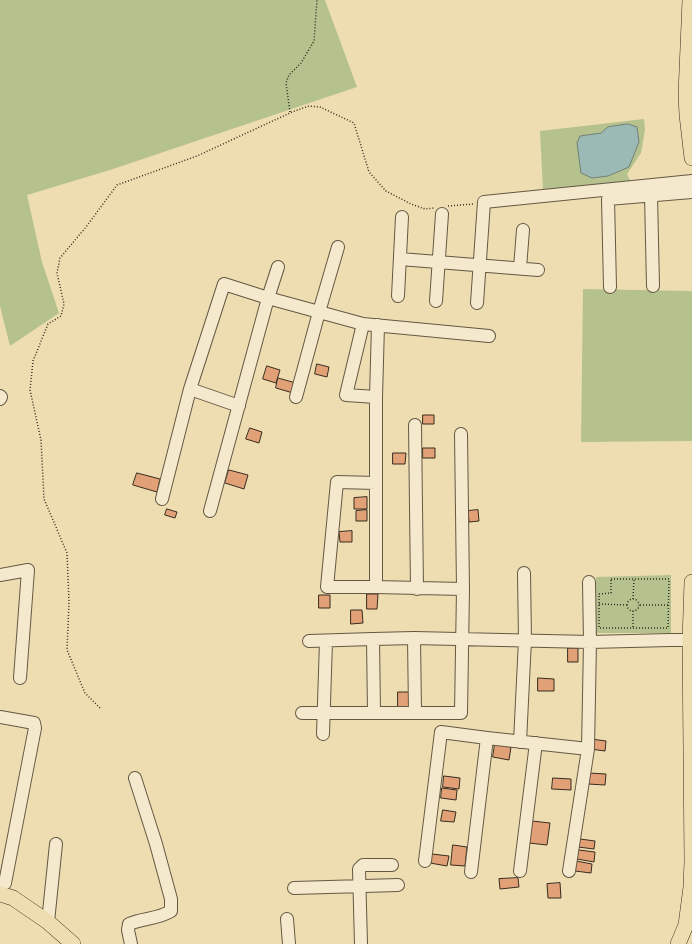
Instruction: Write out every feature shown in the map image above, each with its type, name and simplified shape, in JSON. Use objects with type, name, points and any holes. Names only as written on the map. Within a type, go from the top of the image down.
[{"type":"main road","points":[[690,0],[686,94],[692,158]]},
{"type":"main road","points":[[678,944],[686,925],[691,887],[690,640],[692,582]]},
{"type":"main road","points":[[0,894],[13,898],[48,922],[73,944]]},
{"type":"street","points":[[477,303],[484,202],[692,181]]},
{"type":"street","points":[[610,287],[608,199],[692,192]]},
{"type":"street","points":[[651,195],[652,286]]},
{"type":"street","points":[[436,301],[443,209]]},
{"type":"street","points":[[398,296],[402,217]]},
{"type":"street","points":[[520,268],[523,230]]},
{"type":"street","points":[[296,397],[338,247]]},
{"type":"street","points":[[400,259],[538,270]]},
{"type":"street","points":[[210,511],[240,406],[268,298],[278,267]]},
{"type":"street","points":[[162,499],[190,389],[224,284],[268,298],[363,324],[489,336]]},
{"type":"street","points":[[363,324],[346,395],[376,397]]},
{"type":"street","points":[[376,587],[376,397],[378,325]]},
{"type":"street","points":[[190,389],[240,406]]},
{"type":"street","points":[[415,425],[417,589]]},
{"type":"street","points":[[302,713],[461,713],[463,589],[461,434]]},
{"type":"street","points":[[376,482],[337,482],[327,587],[463,589]]},
{"type":"street","points":[[0,575],[28,570],[20,678]]},
{"type":"street","points":[[520,742],[526,640],[524,573]]},
{"type":"street","points":[[569,871],[588,749],[590,642],[589,582]]},
{"type":"street","points":[[309,641],[414,638],[590,642],[690,640]]},
{"type":"street","points":[[414,638],[415,712]]},
{"type":"street","points":[[373,639],[374,714]]},
{"type":"street","points":[[323,734],[326,641]]},
{"type":"street","points":[[0,717],[28,721],[34,723],[35,728],[5,883],[0,884]]},
{"type":"street","points":[[425,861],[441,732],[588,749]]},
{"type":"street","points":[[471,872],[487,738]]},
{"type":"street","points":[[520,871],[536,744]]},
{"type":"street","points":[[131,944],[128,930],[129,924],[136,921],[165,915],[171,911],[172,905],[156,844],[135,778]]},
{"type":"street","points":[[48,922],[56,844]]},
{"type":"street","points":[[361,944],[359,869],[363,865],[392,865]]},
{"type":"street","points":[[294,888],[398,885]]},
{"type":"street","points":[[287,919],[289,944]]},
{"type":"path","points":[[290,112],[286,83],[289,75],[301,63],[314,42],[317,0]]},
{"type":"path","points":[[100,708],[85,693],[67,650],[69,602],[67,553],[44,499],[41,440],[30,390],[33,361],[48,324],[61,316],[64,304],[57,274],[60,258],[117,186],[197,156],[290,112],[309,106],[320,107],[354,123],[369,172],[386,191],[411,204],[425,209],[443,209],[484,202]]},
{"type":"path","points":[[599,594],[610,593],[611,579],[669,579],[668,628],[599,628]]},
{"type":"path","points":[[633,599],[634,579]]},
{"type":"path","points":[[627,605],[629,600],[633,599]]},
{"type":"path","points":[[633,599],[637,600],[639,605]]},
{"type":"path","points":[[599,604],[627,605]]},
{"type":"path","points":[[627,605],[629,609],[633,611]]},
{"type":"path","points":[[639,605],[668,605]]},
{"type":"path","points":[[633,611],[637,610],[639,605]]},
{"type":"path","points":[[633,611],[633,628]]},
{"type":"green space","points":[[0,0],[325,0],[357,87],[110,170],[27,195],[42,262],[59,313],[10,346],[0,306]]},
{"type":"green space","points":[[644,119],[645,130],[641,153],[627,174],[632,184],[543,190],[540,131]]},
{"type":"green space","points":[[583,289],[692,291],[692,441],[581,442]]},
{"type":"green space","points":[[671,575],[671,633],[596,633],[596,577]]},
{"type":"water","points":[[628,124],[637,127],[639,142],[629,167],[608,176],[592,178],[581,173],[577,143],[580,136],[601,133],[608,127]]},
{"type":"building","points":[[317,364],[329,367],[327,377],[315,374]]},
{"type":"building","points":[[267,366],[280,370],[276,383],[263,379]]},
{"type":"building","points":[[278,378],[296,383],[293,393],[276,388]]},
{"type":"building","points":[[423,415],[434,415],[434,424],[423,424]]},
{"type":"building","points":[[250,428],[262,432],[259,443],[246,439]]},
{"type":"building","points":[[423,448],[435,448],[435,458],[423,458]]},
{"type":"building","points":[[393,453],[406,453],[405,464],[393,464]]},
{"type":"building","points":[[229,470],[248,475],[244,489],[225,483]]},
{"type":"building","points":[[137,473],[160,479],[157,492],[133,485]]},
{"type":"building","points":[[367,497],[367,509],[354,509],[354,498]]},
{"type":"building","points":[[167,509],[177,512],[175,518],[165,515]]},
{"type":"building","points":[[367,510],[367,521],[356,521],[356,511]]},
{"type":"building","points":[[478,510],[479,521],[469,522],[468,511]]},
{"type":"building","points":[[352,531],[352,542],[340,542],[339,532]]},
{"type":"building","points":[[367,594],[378,594],[377,609],[367,609]]},
{"type":"building","points":[[319,595],[330,595],[330,608],[319,608]]},
{"type":"building","points":[[351,610],[362,610],[363,623],[351,624]]},
{"type":"building","points":[[568,648],[578,648],[578,662],[568,662]]},
{"type":"building","points":[[538,678],[554,679],[554,691],[538,691]]},
{"type":"building","points":[[398,692],[409,692],[409,708],[398,708]]},
{"type":"building","points":[[591,739],[606,741],[605,751],[590,749]]},
{"type":"building","points":[[495,744],[511,747],[509,760],[493,757]]},
{"type":"building","points":[[589,773],[606,774],[605,785],[588,784]]},
{"type":"building","points":[[444,776],[460,778],[459,789],[443,787]]},
{"type":"building","points":[[553,778],[571,779],[571,790],[552,789]]},
{"type":"building","points":[[442,788],[457,790],[456,800],[441,798]]},
{"type":"building","points":[[443,810],[456,812],[454,822],[441,821]]},
{"type":"building","points":[[532,821],[550,823],[547,845],[529,843]]},
{"type":"building","points":[[580,839],[595,841],[594,849],[578,847]]},
{"type":"building","points":[[453,845],[467,847],[465,866],[451,865]]},
{"type":"building","points":[[579,850],[595,852],[594,862],[577,859]]},
{"type":"building","points":[[432,854],[449,856],[447,866],[430,863]]},
{"type":"building","points":[[576,861],[592,864],[591,873],[575,871]]},
{"type":"building","points":[[518,878],[519,887],[500,889],[499,879]]},
{"type":"building","points":[[560,883],[561,898],[548,898],[547,884]]}]
